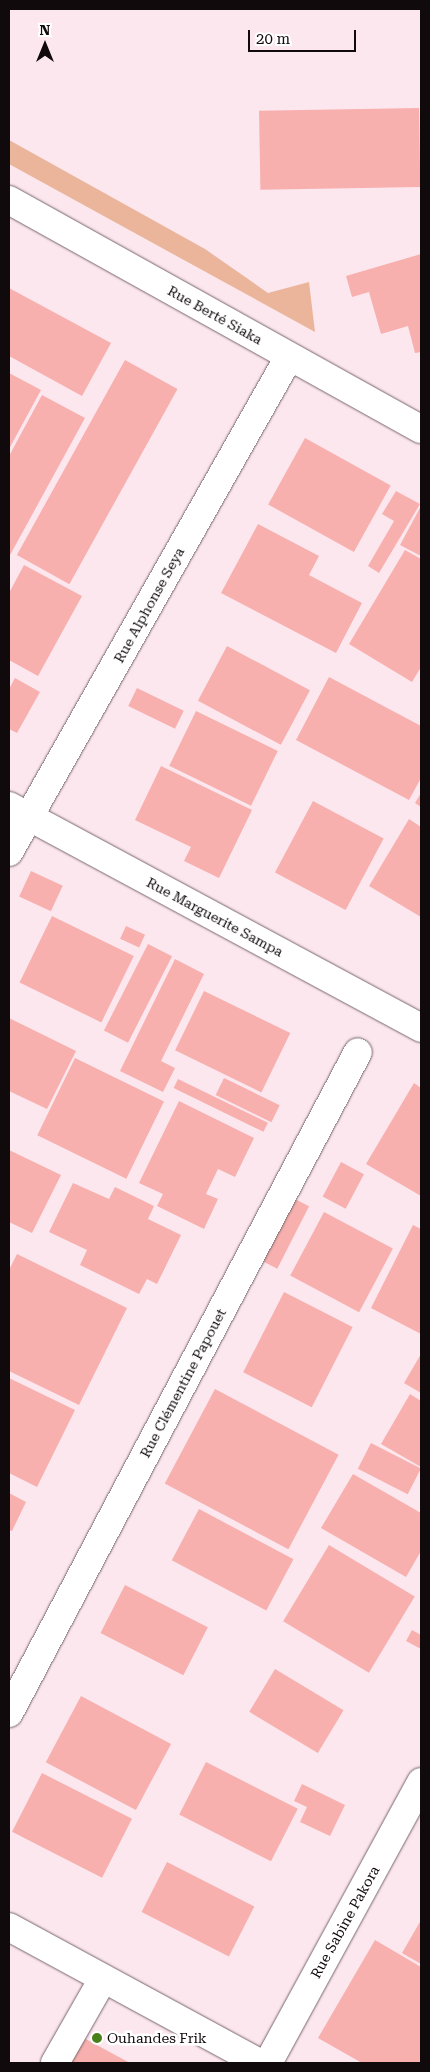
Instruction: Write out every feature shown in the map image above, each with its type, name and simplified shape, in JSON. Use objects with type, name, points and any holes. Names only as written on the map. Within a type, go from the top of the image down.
[{"type":"street","name":"Rue Berté Siaka","points":[[9,200],[421,429]]},
{"type":"street","name":"Rue Alphonse Seya","points":[[9,852],[19,812],[289,357]]},
{"type":"street","name":"Rue Marguerite Sampa","points":[[19,812],[421,1028]]},
{"type":"street","name":"Rue Clémentine Papouet","points":[[9,1713],[358,1052]]},
{"type":"street","name":"Rue Sabine Pakora","points":[[268,2063],[421,1782]]},
{"type":"street","points":[[9,1927],[260,2063]]},
{"type":"street","points":[[55,2063],[103,1979]]},
{"type":"shaded area","points":[[9,140],[205,249],[268,293],[309,282],[315,332],[9,164]]},
{"type":"building","points":[[419,108],[420,187],[260,190],[259,111]]},
{"type":"building","points":[[421,254],[421,352],[415,353],[408,326],[381,334],[369,292],[352,297],[346,276]]},
{"type":"building","points":[[9,288],[111,343],[82,396],[9,356]]},
{"type":"building","points":[[125,360],[177,389],[69,584],[17,555]]},
{"type":"building","points":[[9,373],[41,390],[9,449]]},
{"type":"building","points":[[42,395],[85,418],[9,557],[9,456]]},
{"type":"building","points":[[305,438],[391,486],[354,552],[268,504]]},
{"type":"building","points":[[396,491],[420,504],[379,573],[368,566],[394,521],[382,514]]},
{"type":"building","points":[[421,506],[421,556],[400,545]]},
{"type":"building","points":[[258,524],[319,556],[309,575],[362,603],[336,653],[221,593]]},
{"type":"building","points":[[405,550],[421,559],[421,667],[412,682],[349,644]]},
{"type":"building","points":[[24,565],[82,596],[38,676],[9,660],[9,593]]},
{"type":"building","points":[[227,646],[310,690],[281,745],[198,701]]},
{"type":"building","points":[[329,677],[421,726],[421,778],[409,800],[296,740]]},
{"type":"building","points":[[15,678],[40,692],[17,733],[9,729],[9,689]]},
{"type":"building","points":[[137,688],[184,711],[175,729],[128,706]]},
{"type":"building","points":[[196,711],[278,751],[251,806],[169,766]]},
{"type":"building","points":[[161,766],[252,810],[219,878],[184,861],[191,847],[135,820]]},
{"type":"building","points":[[421,793],[421,807],[415,803]]},
{"type":"building","points":[[313,801],[384,839],[346,910],[275,873]]},
{"type":"building","points":[[409,819],[421,827],[421,917],[369,886]]},
{"type":"building","points":[[31,871],[63,886],[51,911],[19,896]]},
{"type":"building","points":[[52,916],[134,956],[101,1022],[20,983]]},
{"type":"building","points":[[126,926],[145,935],[139,948],[120,939]]},
{"type":"building","points":[[148,944],[172,956],[128,1043],[104,1030]]},
{"type":"building","points":[[175,959],[204,974],[161,1061],[175,1068],[163,1092],[120,1071]]},
{"type":"building","points":[[204,991],[290,1033],[261,1092],[175,1050]]},
{"type":"building","points":[[9,1018],[76,1051],[47,1109],[9,1091]]},
{"type":"building","points":[[75,1058],[164,1101],[126,1179],[37,1135]]},
{"type":"building","points":[[224,1078],[280,1105],[271,1122],[216,1095]]},
{"type":"building","points":[[178,1079],[268,1123],[263,1132],[174,1088]]},
{"type":"building","points":[[414,1083],[421,1088],[421,1196],[366,1164]]},
{"type":"building","points":[[179,1101],[254,1138],[235,1177],[218,1169],[206,1194],[218,1199],[204,1229],[157,1206],[163,1194],[139,1183]]},
{"type":"building","points":[[9,1150],[61,1175],[32,1233],[9,1222]]},
{"type":"building","points":[[341,1162],[364,1174],[346,1209],[323,1196]]},
{"type":"building","points":[[73,1183],[109,1199],[115,1187],[154,1206],[148,1219],[181,1235],[157,1284],[147,1279],[139,1294],[80,1265],[87,1250],[49,1232]]},
{"type":"building","points":[[285,1194],[309,1206],[277,1269],[253,1256]]},
{"type":"building","points":[[324,1212],[393,1249],[359,1312],[290,1276]]},
{"type":"building","points":[[413,1225],[421,1229],[421,1334],[371,1308]]},
{"type":"building","points":[[17,1254],[127,1308],[79,1405],[9,1371],[9,1270]]},
{"type":"building","points":[[284,1292],[353,1327],[312,1407],[243,1372]]},
{"type":"building","points":[[421,1354],[421,1393],[404,1383]]},
{"type":"building","points":[[9,1378],[75,1410],[37,1487],[9,1473]]},
{"type":"building","points":[[215,1389],[339,1455],[288,1549],[165,1483]]},
{"type":"building","points":[[410,1394],[421,1401],[421,1467],[381,1444]]},
{"type":"building","points":[[371,1443],[421,1468],[408,1494],[358,1469]]},
{"type":"building","points":[[353,1474],[421,1513],[421,1551],[406,1577],[321,1528]]},
{"type":"building","points":[[9,1493],[26,1502],[12,1531],[9,1530]]},
{"type":"building","points":[[199,1509],[293,1559],[266,1610],[172,1560]]},
{"type":"building","points":[[329,1545],[415,1597],[369,1673],[283,1621]]},
{"type":"building","points":[[125,1585],[208,1627],[183,1675],[100,1633]]},
{"type":"building","points":[[412,1630],[421,1635],[421,1649],[406,1641]]},
{"type":"building","points":[[275,1669],[344,1710],[318,1753],[249,1712]]},
{"type":"building","points":[[81,1696],[171,1744],[136,1810],[46,1762]]},
{"type":"building","points":[[206,1762],[298,1809],[271,1861],[179,1815]]},
{"type":"building","points":[[42,1773],[132,1819],[102,1878],[12,1832]]},
{"type":"building","points":[[302,1784],[345,1805],[330,1836],[300,1822],[307,1807],[294,1801]]},
{"type":"building","points":[[167,1862],[254,1906],[229,1956],[142,1912]]},
{"type":"building","points":[[421,1920],[421,1964],[402,1953]]},
{"type":"building","points":[[375,1940],[421,1967],[421,2063],[362,2063],[318,2038]]},
{"type":"building","points":[[82,2037],[130,2063],[67,2063]]},
{"type":"place","name":"Ouhandes Frik","points":[[97,2038]]}]
